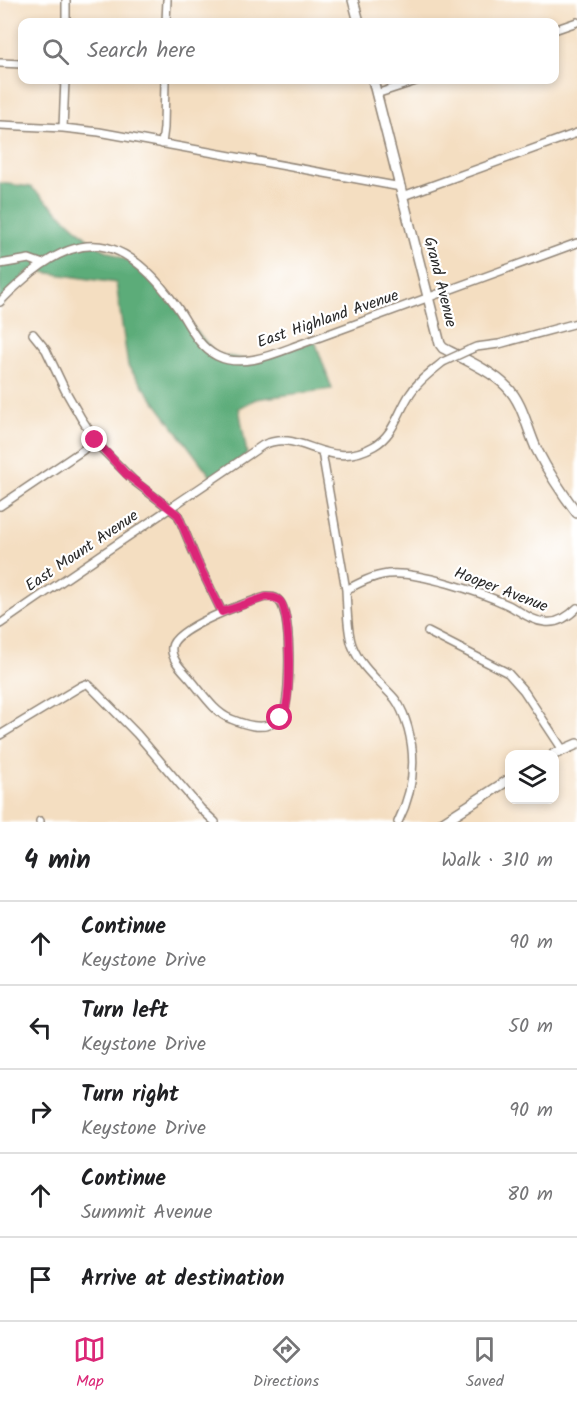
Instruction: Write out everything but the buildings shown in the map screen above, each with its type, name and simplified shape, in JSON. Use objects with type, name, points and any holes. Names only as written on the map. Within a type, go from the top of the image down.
[{"type":"street","points":[[66,0],[66,18]]},
{"type":"street","points":[[166,18],[167,0]]},
{"type":"street","points":[[353,0],[358,18]]},
{"type":"street","points":[[559,29],[577,22]]},
{"type":"street","points":[[0,63],[18,64]]},
{"type":"street","points":[[63,128],[65,84]]},
{"type":"street","points":[[162,144],[165,84]]},
{"type":"street","name":"Grand Avenue","points":[[374,84],[440,344],[443,348],[497,378],[512,392],[548,471],[577,513]]},
{"type":"street","points":[[376,94],[407,84]]},
{"type":"street","points":[[0,125],[90,131],[402,192],[577,133]]},
{"type":"street","name":"East Highland Avenue","points":[[0,302],[31,273],[65,251],[85,246],[102,246],[120,252],[144,269],[163,288],[196,337],[208,350],[218,356],[248,360],[301,345],[577,243]]},
{"type":"street","points":[[0,264],[26,260],[43,264]]},
{"type":"street","name":"East Mount Avenue","points":[[0,624],[105,550],[268,442],[284,440],[339,455],[362,452],[380,442],[392,428],[416,386],[443,362],[476,347],[498,344],[577,323]]},
{"type":"street","points":[[33,334],[46,350],[65,390],[95,440],[126,474],[178,515],[222,612]]},
{"type":"street","points":[[0,506],[95,440]]},
{"type":"street","points":[[322,452],[346,591],[353,648],[368,670],[397,702],[405,716],[414,753],[410,788],[398,822]]},
{"type":"street","name":"Hooper Avenue","points":[[346,591],[372,577],[404,574],[438,581],[484,595],[542,622],[556,622],[568,617],[577,608]]},
{"type":"street","points":[[266,597],[280,601],[284,609],[288,628],[286,702],[280,718],[269,725],[249,725],[225,717],[172,654],[172,644],[175,639],[222,612],[266,597]]},
{"type":"street","points":[[428,632],[501,668],[514,678],[563,750]]},
{"type":"street","points":[[0,735],[81,686],[89,685],[215,822]]},
{"type":"street","points":[[559,752],[577,744]]},
{"type":"street","points":[[443,822],[505,782]]},
{"type":"green space","points":[[0,183],[31,187],[95,245],[143,268],[216,354],[254,361],[315,341],[332,389],[256,399],[239,408],[247,454],[212,478],[128,366],[116,283],[29,270],[0,306]]},
{"type":"route","points":[[95,440],[126,474],[178,515],[222,612],[266,597],[280,601],[288,628],[288,668],[287,696],[284,712],[280,718]]}]
